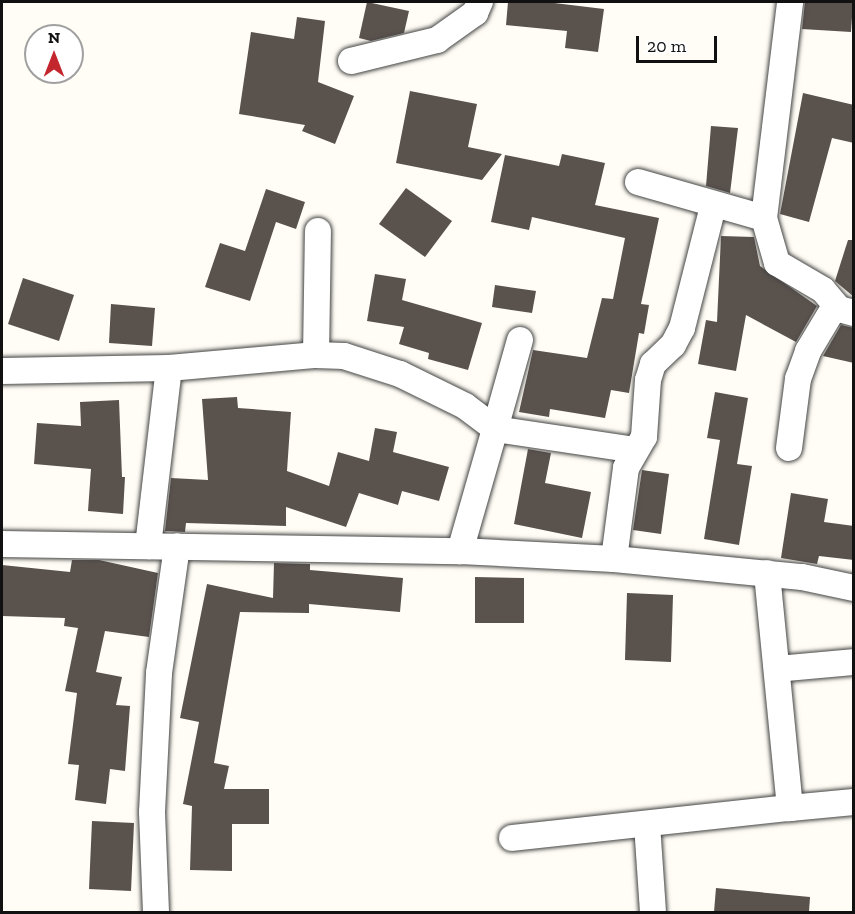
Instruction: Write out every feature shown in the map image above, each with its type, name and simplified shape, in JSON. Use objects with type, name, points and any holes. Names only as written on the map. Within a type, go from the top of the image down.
[{"type":"street","points":[[351,61],[437,40],[475,13],[480,2]]},
{"type":"street","points":[[789,448],[798,379],[808,351],[844,309],[823,290],[777,263],[765,218],[790,2]]},
{"type":"street","points":[[638,182],[713,206],[765,218]]},
{"type":"street","points":[[614,559],[626,468],[644,437],[648,380],[653,364],[673,345],[682,328],[713,206]]},
{"type":"street","points":[[316,355],[318,231]]},
{"type":"street","points":[[460,551],[520,340]]},
{"type":"street","points":[[2,371],[169,368],[316,355],[344,356],[400,374],[465,406],[495,429],[635,450]]},
{"type":"street","points":[[148,546],[169,368]]},
{"type":"street","points":[[2,544],[460,551],[614,559],[767,573],[854,588]]},
{"type":"street","points":[[156,912],[152,812],[159,673],[177,546]]},
{"type":"street","points":[[767,573],[790,807]]},
{"type":"street","points":[[777,669],[854,662]]},
{"type":"street","points":[[512,838],[854,802]]},
{"type":"street","points":[[647,824],[652,912]]},
{"type":"building","points":[[367,2],[409,11],[404,33],[371,41],[359,38]]},
{"type":"building","points":[[508,2],[546,2],[604,9],[598,52],[565,48],[567,31],[506,25]]},
{"type":"building","points":[[805,2],[853,2],[851,32],[802,29]]},
{"type":"building","points":[[297,17],[325,21],[318,82],[354,96],[335,144],[302,131],[305,125],[239,114],[251,32],[294,39]]},
{"type":"building","points":[[410,91],[477,104],[468,147],[502,154],[482,180],[396,163]]},
{"type":"building","points":[[803,93],[854,105],[854,143],[832,138],[809,222],[780,214]]},
{"type":"building","points":[[711,126],[738,128],[730,193],[706,186]]},
{"type":"building","points":[[562,154],[605,163],[595,205],[659,218],[641,304],[649,305],[644,334],[639,333],[629,393],[611,390],[605,418],[550,409],[549,417],[519,412],[533,350],[587,358],[602,298],[613,299],[625,238],[532,217],[529,230],[491,222],[505,155],[559,166]]},
{"type":"building","points":[[406,188],[452,221],[425,257],[379,224]]},
{"type":"building","points":[[266,189],[305,202],[296,229],[276,222],[250,301],[205,287],[220,243],[245,251]]},
{"type":"building","points":[[721,236],[754,237],[760,266],[817,306],[796,342],[746,315],[736,371],[698,364],[706,320],[717,322]]},
{"type":"building","points":[[848,240],[854,240],[854,297],[835,281]]},
{"type":"building","points":[[375,274],[406,279],[402,300],[482,323],[468,370],[428,359],[429,353],[399,344],[404,327],[367,321]]},
{"type":"building","points":[[23,278],[74,295],[59,341],[8,324]]},
{"type":"building","points":[[495,285],[536,291],[532,313],[492,307]]},
{"type":"building","points":[[111,304],[155,308],[152,346],[109,343]]},
{"type":"building","points":[[841,325],[854,328],[854,363],[823,356]]},
{"type":"building","points":[[715,392],[748,398],[737,464],[752,466],[739,545],[704,539],[720,440],[707,438]]},
{"type":"building","points":[[237,397],[238,408],[291,412],[287,471],[329,486],[338,452],[369,461],[375,428],[397,432],[393,452],[449,467],[439,501],[402,491],[398,505],[359,493],[346,527],[286,507],[286,526],[186,523],[185,532],[165,531],[171,478],[208,480],[202,399]]},
{"type":"building","points":[[119,400],[122,477],[125,477],[123,514],[88,511],[91,469],[34,464],[37,423],[81,426],[80,402]]},
{"type":"building","points":[[528,449],[551,453],[545,483],[591,492],[582,538],[514,524]]},
{"type":"building","points":[[642,470],[669,474],[661,534],[633,530]]},
{"type":"building","points":[[791,493],[828,499],[824,522],[854,526],[854,560],[819,556],[817,564],[781,558]]},
{"type":"building","points":[[72,560],[99,560],[158,573],[149,637],[105,631],[96,672],[122,677],[116,705],[130,706],[125,771],[110,769],[106,804],[75,800],[79,765],[68,764],[77,693],[65,691],[78,628],[64,626],[65,618],[2,616],[2,565],[70,572]]},
{"type":"building","points":[[274,563],[310,564],[310,570],[403,578],[400,612],[309,604],[309,613],[240,612],[214,763],[229,766],[224,789],[269,789],[269,824],[232,824],[232,871],[190,870],[192,806],[183,804],[199,722],[180,718],[207,584],[273,598]]},
{"type":"building","points":[[475,577],[524,578],[524,623],[475,623]]},
{"type":"building","points":[[627,593],[673,595],[671,662],[625,660]]},
{"type":"building","points":[[92,821],[134,823],[131,891],[89,889]]},
{"type":"building","points":[[716,888],[810,897],[809,912],[714,912]]}]
